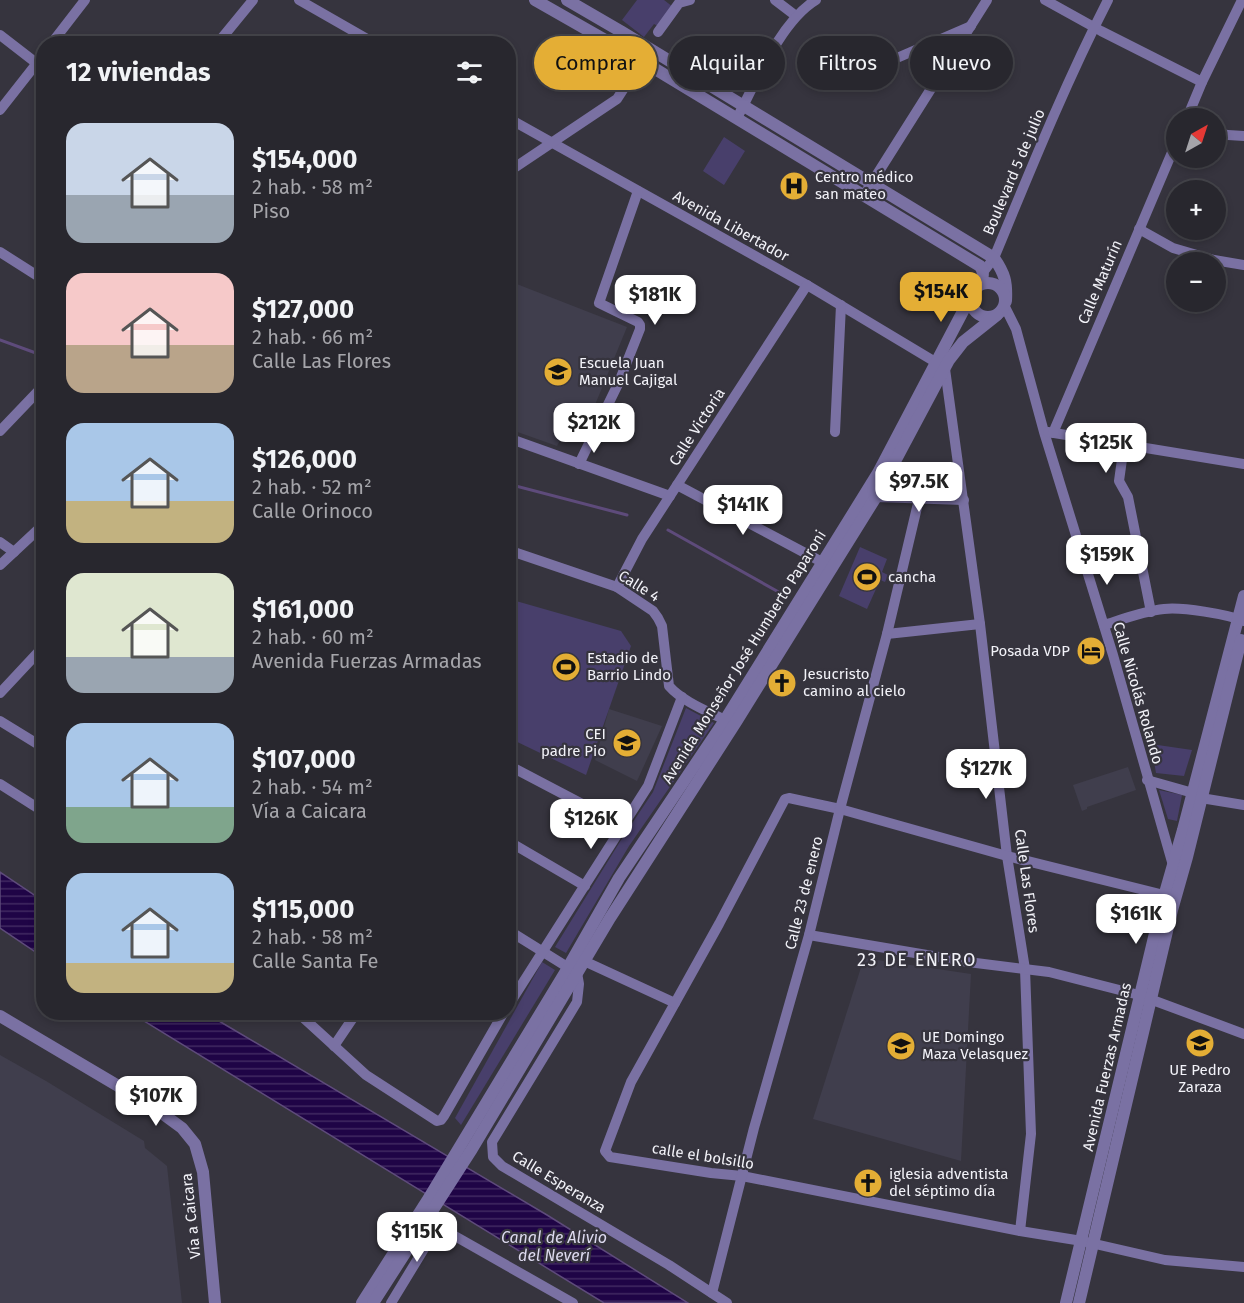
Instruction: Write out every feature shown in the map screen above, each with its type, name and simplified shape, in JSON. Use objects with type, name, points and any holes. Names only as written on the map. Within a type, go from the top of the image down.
[{"type":"street","points":[[57,36],[85,0]]},
{"type":"street","points":[[224,36],[253,0]]},
{"type":"street","points":[[299,0],[362,36]]},
{"type":"street","points":[[535,0],[598,36]]},
{"type":"street","points":[[567,0],[628,36]]},
{"type":"street","points":[[775,0],[796,16]]},
{"type":"street","points":[[737,118],[778,40],[796,16],[816,0]]},
{"type":"street","points":[[864,195],[987,0]]},
{"type":"street","points":[[1045,0],[1202,82]]},
{"type":"street","name":"Boulevard 5 de julio","points":[[984,272],[994,258],[1036,154],[1108,0]]},
{"type":"street","points":[[1190,108],[1242,0]]},
{"type":"street","points":[[658,32],[682,1]]},
{"type":"street","points":[[898,58],[971,26]]},
{"type":"street","points":[[0,35],[36,63]]},
{"type":"street","points":[[657,53],[994,258],[1003,271],[1007,286],[1003,308]]},
{"type":"street","points":[[0,110],[36,70]]},
{"type":"street","points":[[657,70],[980,266],[984,272]]},
{"type":"street","points":[[516,167],[617,99],[623,90]]},
{"type":"street","name":"Avenida Libertador","points":[[516,122],[807,285],[941,366]]},
{"type":"street","points":[[1226,135],[1244,136]]},
{"type":"street","name":"Calle Maturín","points":[[1049,432],[1166,166]]},
{"type":"street","points":[[579,464],[619,382],[640,329],[638,322],[599,303],[638,191]]},
{"type":"street","points":[[1139,229],[1173,248],[1214,261],[1244,265]]},
{"type":"street","points":[[0,252],[36,275]]},
{"type":"street","name":"Avenida Monseñor José Humberto Paparoni","points":[[573,970],[584,961],[876,497],[941,366],[972,293],[984,272]]},
{"type":"street","points":[[993,283],[1002,290],[1003,308],[986,317],[980,316],[972,308],[972,293],[982,284],[993,283]]},
{"type":"street","name":"Calle Victoria","points":[[617,587],[642,539],[807,285]]},
{"type":"street","points":[[835,432],[841,305]]},
{"type":"street","name":"Avenida Monseñor José Humberto Paparoni","points":[[373,1303],[573,970],[630,861],[725,720],[878,473],[941,366],[949,360],[963,342],[1003,308]]},
{"type":"street","name":"Calle Nicolás Rolando","points":[[1003,308],[1016,329],[1049,432],[1172,867],[1180,880]]},
{"type":"street","name":"Calle Las Flores","points":[[941,366],[964,500],[1007,856],[1025,969],[1031,1134],[1020,1232]]},
{"type":"street","points":[[0,431],[36,393]]},
{"type":"street","points":[[1049,432],[1244,464]]},
{"type":"street","points":[[516,441],[670,496]]},
{"type":"street","points":[[1124,445],[1119,481],[1128,497],[1151,612]]},
{"type":"street","points":[[677,485],[822,562]]},
{"type":"street","points":[[876,497],[964,500]]},
{"type":"street","name":"Calle 23 de enero","points":[[712,1293],[809,935],[887,634],[919,499]]},
{"type":"street","points":[[0,565],[36,531]]},
{"type":"street","points":[[0,542],[14,552]]},
{"type":"street","name":"Calle 4","points":[[516,553],[617,587],[653,611],[662,626],[669,686],[682,697]]},
{"type":"street","name":"Avenida Fuerzas Armadas","points":[[1170,897],[1180,880],[1197,796],[1242,623],[1244,596]]},
{"type":"street","points":[[1104,625],[1164,609],[1193,611],[1242,623]]},
{"type":"street","points":[[887,634],[980,624]]},
{"type":"street","points":[[0,693],[36,655]]},
{"type":"street","points":[[516,992],[648,786],[682,697],[725,720]]},
{"type":"street","points":[[0,721],[36,743]]},
{"type":"street","points":[[516,769],[624,826]]},
{"type":"street","points":[[1147,780],[1197,796],[1244,805]]},
{"type":"street","points":[[0,784],[36,807]]},
{"type":"street","name":"Avenida Fuerzas Armadas","points":[[1066,1303],[1087,1242],[1170,897],[1172,867],[1197,796]]},
{"type":"street","name":"calle el bolsillo","points":[[840,810],[785,799],[631,1082],[605,1151],[610,1157],[742,1176],[1020,1232],[1087,1242],[1165,1260],[1244,1267]]},
{"type":"street","points":[[840,810],[1007,856],[1170,897]]},
{"type":"street","points":[[516,846],[585,886]]},
{"type":"street","points":[[516,935],[573,970]]},
{"type":"street","points":[[809,935],[968,962],[1049,972],[1145,997],[1244,1034]]},
{"type":"street","points":[[584,961],[675,1003]]},
{"type":"street","name":"Calle Esperanza","points":[[573,970],[579,984],[578,1002],[492,1143],[493,1157],[502,1166],[669,1265],[727,1303]]},
{"type":"street","name":"Vía a Caicara","points":[[0,1016],[152,1106],[182,1128],[195,1144],[203,1172],[215,1303]]},
{"type":"street","points":[[306,1020],[366,1075],[437,1120],[441,1120],[498,1020]]},
{"type":"street","points":[[334,1046],[352,1020]]},
{"type":"street","name":"Avenida Monseñor José Humberto Paparoni","points":[[362,1303],[432,1204]]},
{"type":"street","points":[[391,1303],[433,1234],[438,1230],[446,1231],[573,1303]]},
{"type":"street","name":"Avenida Fuerzas Armadas","points":[[1079,1303],[1087,1242]]},
{"type":"shaded area","points":[[637,0],[664,0],[673,7],[658,26],[654,24],[645,36],[622,20]]},
{"type":"shaded area","points":[[724,137],[745,151],[724,185],[703,171]]},
{"type":"shaded area","name":"Escuela Juan Manuel Cajigal","points":[[516,284],[627,327],[590,417],[567,427],[557,446],[516,431]]},
{"type":"shaded area","name":"cancha","points":[[860,547],[887,559],[882,572],[888,575],[885,582],[880,580],[867,609],[839,596]]},
{"type":"shaded area","name":"Estadio de Barrio Lindo","points":[[516,601],[621,631],[631,646],[586,775],[516,741]]},
{"type":"shaded area","points":[[686,708],[714,723],[629,846],[566,953],[555,947],[653,792]]},
{"type":"shaded area","name":"CEI padre Pio","points":[[609,709],[662,726],[637,781],[595,760]]},
{"type":"shaded area","points":[[1151,744],[1192,750],[1184,776],[1156,773]]},
{"type":"shaded area","points":[[1128,767],[1136,790],[1087,807],[1082,811],[1073,785]]},
{"type":"shaded area","points":[[1159,790],[1182,795],[1177,821],[1168,819]]},
{"type":"shaded area","name":"UE Domingo Maza Velasquez","points":[[864,958],[971,974],[961,1161],[813,1119]]},
{"type":"shaded area","points":[[542,962],[555,970],[461,1125],[455,1118],[510,1020],[516,1020],[516,1009]]},
{"type":"shaded area","points":[[0,1055],[144,1141],[145,1148],[167,1166],[182,1303],[0,1303]]},
{"type":"water","points":[[0,872],[36,896],[36,952],[0,928]]},
{"type":"water","name":"Canal de Alivio del Neverí","points":[[142,1020],[218,1020],[547,1215],[688,1303],[604,1303]]},
{"type":"waterway","points":[[0,340],[36,353]]},
{"type":"waterway","points":[[516,486],[627,515]]},
{"type":"waterway","points":[[668,530],[784,595]]},
{"type":"place","name":"Centro médico san mateo","points":[[794,186]]},
{"type":"place","name":"Escuela Juan Manuel Cajigal","points":[[558,372]]},
{"type":"place","name":"cancha","points":[[867,577]]},
{"type":"place","name":"Posada VDP","points":[[1091,651]]},
{"type":"place","name":"Estadio de Barrio Lindo","points":[[566,667]]},
{"type":"place","name":"Jesucristo camino al cielo","points":[[782,683]]},
{"type":"place","name":"CEI padre Pio","points":[[627,743]]},
{"type":"place","name":"UE Pedro Zaraza","points":[[1200,1043]]},
{"type":"place","name":"UE Domingo Maza Velasquez","points":[[901,1046]]},
{"type":"place","name":"iglesia adventista del séptimo día","points":[[868,1183]]},
{"type":"district","name":"23 DE ENERO","points":[[917,960]]}]
